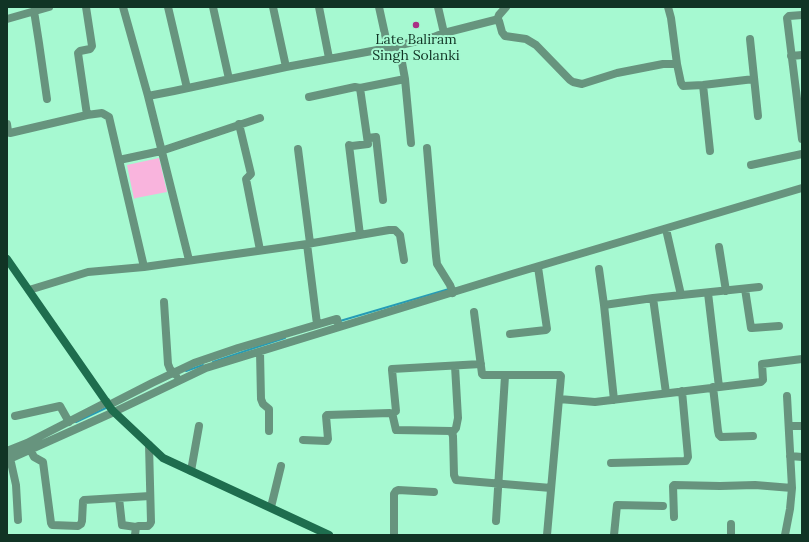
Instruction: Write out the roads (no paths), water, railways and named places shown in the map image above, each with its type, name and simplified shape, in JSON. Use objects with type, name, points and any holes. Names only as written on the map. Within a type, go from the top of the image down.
[{"type":"street","points":[[7,19],[49,7]]},
{"type":"street","points":[[86,7],[92,46],[90,49],[80,50],[78,53],[88,115]]},
{"type":"street","points":[[124,7],[189,260]]},
{"type":"street","points":[[168,7],[187,88]]},
{"type":"street","points":[[213,7],[229,79]]},
{"type":"street","points":[[273,7],[286,67]]},
{"type":"street","points":[[319,7],[329,58]]},
{"type":"street","points":[[379,7],[388,48]]},
{"type":"street","points":[[438,7],[444,33]]},
{"type":"street","points":[[497,20],[499,15],[506,7]]},
{"type":"street","points":[[668,7],[671,18],[677,64],[683,86],[754,79]]},
{"type":"street","points":[[34,11],[47,99]]},
{"type":"street","points":[[802,15],[789,16],[787,18],[802,139]]},
{"type":"street","points":[[148,96],[329,58],[399,46],[434,38],[444,33],[497,20]]},
{"type":"street","points":[[497,20],[499,21],[505,36],[526,39],[536,45],[573,82],[582,84],[617,73],[663,64],[677,64]]},
{"type":"street","points":[[750,39],[758,116]]},
{"type":"street","points":[[399,46],[405,79],[411,143]]},
{"type":"street","points":[[792,56],[802,55]]},
{"type":"street","points":[[309,98],[355,87],[360,88],[405,79]]},
{"type":"street","points":[[703,85],[710,150]]},
{"type":"street","points":[[360,88],[368,144],[349,145],[360,235]]},
{"type":"street","points":[[7,124],[8,131],[12,133],[88,115],[102,113],[109,116],[144,267]]},
{"type":"street","points":[[119,160],[161,151],[260,118]]},
{"type":"street","points":[[239,124],[251,174],[246,179],[260,250]]},
{"type":"street","points":[[368,138],[376,137],[384,200]]},
{"type":"street","points":[[427,148],[437,264],[452,290]]},
{"type":"street","points":[[298,149],[317,324]]},
{"type":"street","points":[[751,165],[802,154]]},
{"type":"street","points":[[8,456],[30,449],[110,407],[176,377],[260,352],[338,324],[452,290],[538,267],[802,188]]},
{"type":"street","points":[[666,229],[681,296]]},
{"type":"street","points":[[29,290],[88,272],[144,267],[388,230],[395,230],[400,235],[404,260]]},
{"type":"street","points":[[719,246],[726,291]]},
{"type":"street","points":[[7,259],[110,407],[163,458],[329,535]]},
{"type":"street","points":[[510,334],[547,329],[538,267]]},
{"type":"street","points":[[599,269],[614,400]]},
{"type":"street","points":[[604,306],[653,298],[759,287]]},
{"type":"street","points":[[745,289],[751,328],[779,326]]},
{"type":"street","points":[[708,293],[719,435],[721,437],[753,436]]},
{"type":"street","points":[[653,298],[666,393]]},
{"type":"street","points":[[164,302],[168,364],[176,377]]},
{"type":"street","points":[[474,312],[483,376],[560,375],[547,535]]},
{"type":"street","points":[[176,377],[194,363],[245,346],[336,319],[338,324]]},
{"type":"street","points":[[260,352],[261,399],[263,404],[269,409],[269,431]]},
{"type":"street","points":[[559,399],[595,402],[761,382],[763,380],[762,364],[802,359]]},
{"type":"street","points":[[392,414],[396,411],[392,369],[481,364]]},
{"type":"street","points":[[455,366],[458,418],[456,428],[452,433],[454,475],[456,480],[551,488]]},
{"type":"street","points":[[496,521],[505,376]]},
{"type":"street","points":[[611,463],[686,461],[688,457],[682,391]]},
{"type":"street","points":[[785,535],[792,488],[787,396]]},
{"type":"street","points":[[15,416],[60,406],[69,422]]},
{"type":"street","points":[[8,456],[27,443],[69,422],[110,407]]},
{"type":"street","points":[[392,414],[396,430],[451,431],[452,433]]},
{"type":"street","points":[[303,440],[327,441],[326,416],[328,415],[392,414]]},
{"type":"street","points":[[191,471],[199,426]]},
{"type":"street","points":[[788,426],[802,426]]},
{"type":"street","points":[[120,498],[122,526],[135,531],[138,526],[148,526],[150,524],[149,445]]},
{"type":"street","points":[[30,449],[34,457],[43,462],[52,525],[78,526],[81,524],[84,500],[150,496]]},
{"type":"street","points":[[8,456],[16,485],[18,520]]},
{"type":"street","points":[[790,456],[802,457]]},
{"type":"street","points":[[271,507],[281,466]]},
{"type":"street","points":[[674,517],[674,485],[755,485],[792,488]]},
{"type":"street","points":[[394,535],[394,494],[396,491],[434,492]]},
{"type":"street","points":[[614,535],[617,505],[663,506]]},
{"type":"street","points":[[731,524],[731,535]]},
{"type":"waterway","points":[[340,321],[449,289]]},
{"type":"waterway","points":[[213,362],[285,338]]},
{"type":"waterway","points":[[186,371],[203,365]]},
{"type":"waterway","points":[[76,422],[108,407]]},
{"type":"place","name":"Late Baliram Singh Solanki","points":[[416,25]]}]
